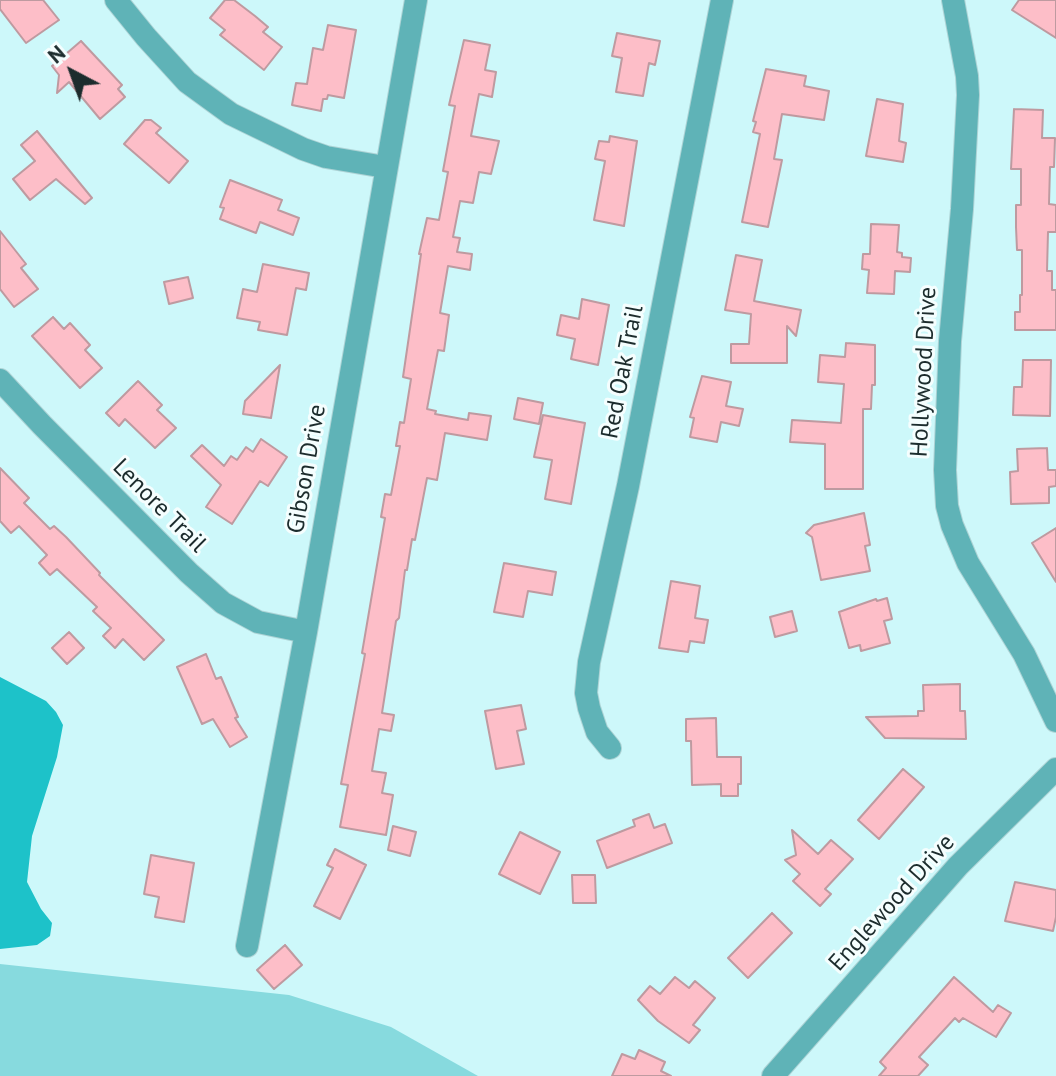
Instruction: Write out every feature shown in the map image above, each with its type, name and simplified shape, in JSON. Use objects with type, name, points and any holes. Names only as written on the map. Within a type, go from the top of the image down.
[{"type":"street","points":[[116,0],[187,82],[231,114],[326,157],[385,167]]},
{"type":"street","name":"Gibson Drive","points":[[247,946],[306,632],[416,0]]},
{"type":"street","name":"Red Oak Trail","points":[[610,748],[597,732],[589,708],[586,693],[589,662],[628,486],[722,0]]},
{"type":"street","name":"Hollywood Drive","points":[[953,0],[968,95],[950,341],[945,470],[947,506],[968,563],[1024,654],[1056,721]]},
{"type":"street","name":"Lenore Trail","points":[[0,380],[189,573],[223,603],[258,622],[306,632]]},
{"type":"street","name":"Englewood Drive","points":[[773,1076],[958,866],[1056,769]]},
{"type":"shaded area","points":[[0,677],[46,701],[63,725],[57,757],[32,836],[27,882],[52,923],[50,936],[37,945],[0,949]]},
{"type":"shaded area","points":[[0,964],[289,995],[391,1027],[478,1076],[0,1076]]},
{"type":"building","points":[[0,0],[43,0],[59,20],[26,43],[0,9]]},
{"type":"building","points":[[225,0],[234,0],[255,16],[268,27],[263,32],[282,47],[264,70],[220,35],[225,30],[210,18]]},
{"type":"building","points":[[1019,0],[1056,0],[1056,38],[1012,10]]},
{"type":"building","points":[[328,25],[356,30],[344,98],[328,95],[327,99],[323,99],[321,111],[292,105],[296,83],[307,84],[313,48],[323,50]]},
{"type":"building","points":[[617,33],[660,41],[655,65],[649,63],[643,96],[616,92],[622,58],[612,56]]},
{"type":"building","points":[[464,40],[490,45],[485,70],[496,72],[492,97],[479,94],[471,136],[499,141],[491,174],[479,172],[473,203],[460,201],[453,237],[460,238],[457,252],[472,254],[470,270],[448,266],[440,313],[449,315],[444,351],[438,350],[427,409],[436,411],[435,414],[468,420],[469,413],[491,416],[487,440],[445,433],[437,480],[427,478],[415,540],[412,539],[405,570],[382,713],[394,715],[391,731],[379,729],[372,771],[386,773],[382,793],[393,795],[386,835],[340,827],[348,785],[341,784],[365,654],[362,653],[385,518],[381,517],[385,494],[391,495],[400,446],[396,446],[400,422],[404,423],[411,379],[403,377],[419,254],[427,218],[439,220],[448,172],[443,171],[455,106],[449,105]]},
{"type":"building","points":[[81,41],[122,85],[118,89],[125,97],[100,119],[69,82],[57,93],[59,75],[52,66]]},
{"type":"building","points":[[766,69],[806,76],[804,86],[829,91],[824,120],[782,114],[774,159],[782,160],[768,227],[742,222],[760,134],[753,132],[756,122],[753,121]]},
{"type":"building","points":[[877,99],[903,104],[899,141],[906,143],[903,162],[866,156]]},
{"type":"building","points":[[1014,109],[1043,110],[1042,138],[1055,138],[1049,204],[1056,205],[1056,232],[1048,232],[1047,271],[1052,271],[1052,290],[1056,290],[1056,330],[1015,330],[1015,312],[1020,312],[1022,295],[1022,250],[1017,250],[1016,227],[1016,205],[1021,205],[1021,169],[1011,169]]},
{"type":"building","points":[[145,120],[151,120],[161,128],[156,133],[188,161],[169,183],[124,144]]},
{"type":"building","points":[[37,131],[92,198],[85,204],[56,179],[30,200],[13,179],[35,161],[21,145]]},
{"type":"building","points":[[610,136],[637,141],[624,226],[594,220],[605,161],[595,159],[599,141],[609,142]]},
{"type":"building","points":[[230,180],[282,200],[278,210],[299,218],[293,235],[260,222],[256,233],[220,219],[224,208],[220,207]]},
{"type":"building","points":[[871,224],[899,225],[897,252],[902,253],[902,257],[911,258],[910,272],[895,271],[894,294],[867,293],[869,270],[862,269],[863,254],[870,254]]},
{"type":"building","points":[[0,231],[26,264],[21,268],[38,289],[14,307],[0,289]]},
{"type":"building","points":[[736,255],[762,260],[754,301],[801,310],[796,336],[787,326],[787,363],[731,363],[731,344],[749,344],[751,314],[725,310]]},
{"type":"building","points":[[263,264],[309,273],[306,290],[296,288],[287,335],[258,330],[260,322],[237,318],[243,289],[257,292]]},
{"type":"building","points":[[188,277],[193,298],[169,304],[164,282]]},
{"type":"building","points":[[582,299],[609,305],[598,365],[571,359],[575,339],[557,335],[561,315],[579,319]]},
{"type":"building","points":[[53,317],[64,329],[70,323],[90,345],[85,350],[102,368],[80,388],[32,336]]},
{"type":"building","points":[[846,343],[875,345],[875,385],[872,385],[871,409],[863,409],[863,489],[825,489],[825,444],[790,442],[792,420],[841,423],[844,384],[818,382],[820,355],[845,357]]},
{"type":"building","points":[[1023,360],[1051,360],[1050,416],[1013,415],[1014,387],[1022,387]]},
{"type":"building","points":[[280,365],[271,418],[243,414],[245,401]]},
{"type":"building","points":[[702,376],[731,382],[726,406],[743,409],[739,426],[721,422],[717,442],[690,437],[694,418],[690,417]]},
{"type":"building","points":[[138,381],[162,405],[157,410],[176,428],[155,448],[125,419],[119,426],[106,413]]},
{"type":"building","points":[[518,398],[543,403],[539,424],[514,419]]},
{"type":"building","points":[[543,415],[585,423],[571,504],[545,499],[552,460],[534,457]]},
{"type":"building","points":[[261,439],[287,457],[268,486],[260,481],[232,524],[206,507],[221,485],[191,456],[202,445],[224,466],[231,456],[237,460],[246,447],[253,452]]},
{"type":"building","points":[[1047,448],[1048,470],[1056,470],[1056,486],[1049,487],[1049,503],[1011,504],[1010,472],[1018,471],[1017,449]]},
{"type":"building","points":[[0,468],[29,498],[24,503],[50,529],[54,526],[66,537],[164,640],[144,660],[123,639],[115,648],[103,636],[111,628],[93,611],[97,607],[57,569],[50,575],[39,563],[47,555],[19,526],[11,533],[0,521]]},
{"type":"building","points":[[864,513],[870,545],[865,546],[870,571],[821,580],[812,537],[806,533],[814,525]]},
{"type":"building","points":[[1056,528],[1056,582],[1032,543]]},
{"type":"building","points":[[504,563],[556,572],[552,595],[528,591],[523,617],[494,612]]},
{"type":"building","points":[[671,581],[700,586],[695,618],[708,620],[704,643],[690,641],[688,652],[659,648]]},
{"type":"building","points":[[887,598],[892,619],[884,621],[890,643],[861,651],[860,645],[849,648],[839,612]]},
{"type":"building","points":[[792,611],[797,631],[775,637],[770,617]]},
{"type":"building","points":[[69,632],[84,648],[67,664],[52,648]]},
{"type":"building","points":[[206,654],[216,679],[221,677],[238,717],[235,718],[247,737],[230,747],[213,719],[202,724],[177,667]]},
{"type":"building","points":[[960,684],[960,711],[965,711],[966,739],[885,738],[866,717],[918,716],[918,711],[924,711],[923,685]]},
{"type":"building","points":[[521,705],[526,729],[517,731],[524,764],[496,769],[485,711]]},
{"type":"building","points":[[716,718],[717,757],[741,757],[738,796],[721,796],[721,784],[692,785],[691,741],[686,741],[686,719]]},
{"type":"building","points":[[903,769],[924,787],[879,839],[858,820]]},
{"type":"building","points":[[649,814],[654,828],[665,824],[672,843],[607,868],[597,841],[635,826],[633,820]]},
{"type":"building","points":[[393,826],[416,832],[410,856],[388,850]]},
{"type":"building","points":[[792,830],[818,854],[831,840],[853,859],[825,889],[831,894],[820,906],[793,881],[800,874],[785,860],[796,855]]},
{"type":"building","points":[[520,832],[560,852],[540,894],[499,874]]},
{"type":"building","points":[[335,849],[366,865],[340,919],[314,906],[333,868],[327,865]]},
{"type":"building","points":[[151,855],[194,863],[184,922],[155,917],[159,897],[144,894]]},
{"type":"building","points":[[572,875],[595,875],[596,903],[573,903]]},
{"type":"building","points":[[1015,882],[1056,890],[1053,931],[1005,921]]},
{"type":"building","points":[[772,913],[792,933],[748,978],[728,958]]},
{"type":"building","points":[[285,945],[302,965],[274,989],[257,970]]},
{"type":"building","points":[[675,977],[689,988],[695,981],[715,998],[693,1025],[700,1030],[689,1043],[658,1021],[638,1000],[650,986],[660,994]]},
{"type":"building","points":[[954,977],[993,1012],[998,1005],[1011,1013],[996,1037],[963,1018],[959,1022],[955,1018],[919,1057],[928,1065],[918,1076],[879,1076],[886,1068],[880,1062]]},
{"type":"building","points":[[639,1050],[665,1062],[661,1071],[671,1076],[612,1076],[622,1054],[635,1059]]}]
